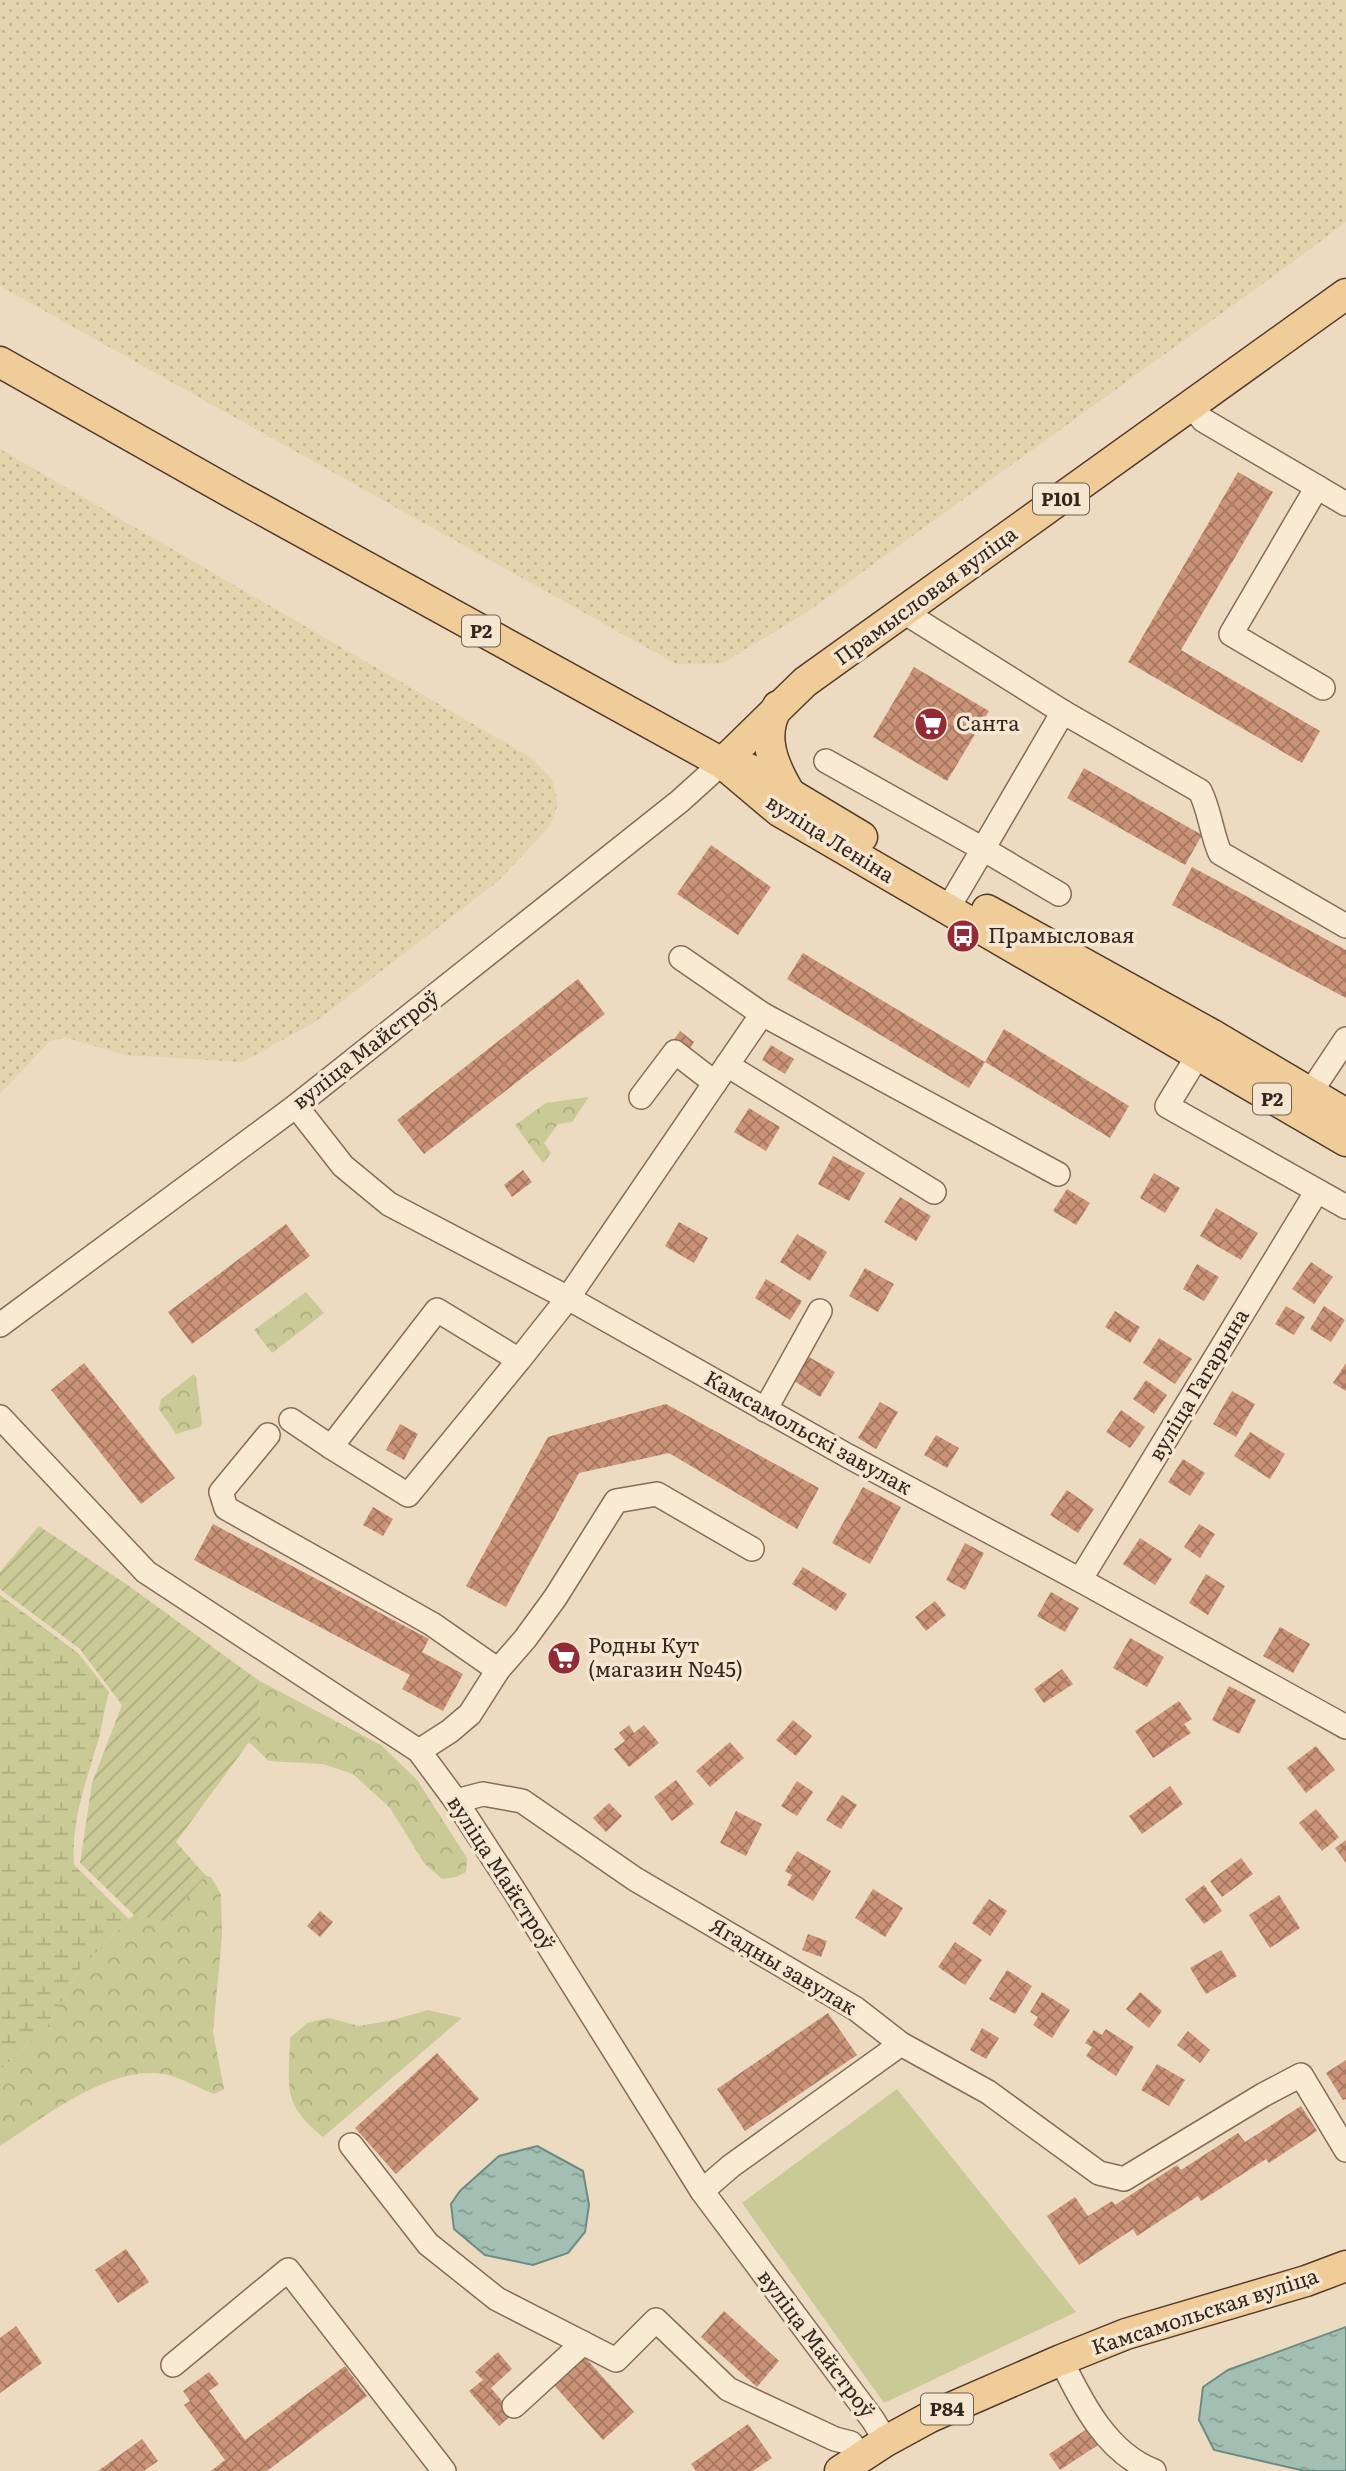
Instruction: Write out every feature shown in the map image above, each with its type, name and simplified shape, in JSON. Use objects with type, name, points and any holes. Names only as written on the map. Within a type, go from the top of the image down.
[{"type":"main road","name":"Прамысловая вуліца","points":[[722,763],[805,682],[1346,295]]},
{"type":"main road","name":"Р2","points":[[0,362],[722,763]]},
{"type":"main road","points":[[779,706],[772,716],[769,730],[771,755],[789,792]]},
{"type":"main road","name":"вуліца Леніна","points":[[722,763],[751,769],[952,902]]},
{"type":"main road","name":"вуліца Леніна","points":[[722,763],[779,811],[952,902],[1204,1045],[1303,1103],[1346,1141]]},
{"type":"main road","name":"вуліца Леніна","points":[[1303,1103],[1346,1114]]},
{"type":"main road","name":"Камсамольская вуліца","points":[[862,2456],[930,2417],[1126,2334],[1306,2281],[1346,2266]]},
{"type":"street","points":[[1191,405],[1203,420],[1346,504]]},
{"type":"street","points":[[1317,487],[1231,635],[1323,688]]},
{"type":"street","points":[[904,612],[1063,712],[1199,791],[1209,808],[1212,832],[1220,853],[1346,926]]},
{"type":"street","points":[[952,902],[1063,712]]},
{"type":"street","points":[[826,761],[1059,894]]},
{"type":"street","name":"вуліца Майстроў","points":[[0,1325],[296,1106],[680,801],[722,763]]},
{"type":"street","points":[[681,958],[762,1014],[1058,1174]]},
{"type":"street","points":[[291,1420],[408,1495],[568,1298],[762,1014]]},
{"type":"street","points":[[1303,1103],[1346,1040]]},
{"type":"street","points":[[1204,1045],[1167,1106],[1346,1207]]},
{"type":"street","points":[[641,1097],[675,1052],[721,1074],[934,1192]]},
{"type":"street","name":"Камсамольскі завулак","points":[[296,1106],[343,1166],[389,1204],[568,1298],[765,1410],[1346,1727]]},
{"type":"street","name":"вуліца Гагарына","points":[[1080,1580],[1318,1191]]},
{"type":"street","points":[[331,1447],[437,1310],[519,1360]]},
{"type":"street","points":[[765,1410],[820,1311]]},
{"type":"street","name":"вуліца Майстроў","points":[[0,1417],[146,1572],[419,1751],[456,1801],[702,2192],[873,2420],[862,2456]]},
{"type":"street","points":[[268,1435],[221,1492],[226,1508],[432,1624],[498,1670]]},
{"type":"street","points":[[419,1751],[470,1714],[498,1670],[555,1598],[617,1501],[657,1494],[752,1549]]},
{"type":"street","name":"Ягадны завулак","points":[[456,1801],[483,1794],[523,1801],[635,1880],[856,2009],[901,2044],[988,2092],[1099,2173],[1124,2179],[1301,2075],[1346,2150]]},
{"type":"street","points":[[702,2192],[731,2166],[901,2044]]},
{"type":"street","points":[[351,2145],[428,2244],[497,2299],[616,2360],[656,2320],[727,2389],[835,2439],[851,2443],[862,2456]]},
{"type":"street","points":[[173,2365],[288,2270],[444,2471]]},
{"type":"street","points":[[514,2406],[583,2343]]},
{"type":"street","points":[[1060,2360],[1074,2387],[1118,2450],[1154,2471]]},
{"type":"shaded area","points":[[0,0],[1346,0],[1346,222],[807,612],[723,663],[676,664],[0,286]]},
{"type":"shaded area","points":[[0,449],[530,757],[552,779],[558,804],[550,826],[497,882],[315,1022],[242,1062],[125,1055],[65,1037],[49,1042],[0,1094]]},
{"type":"green space","points":[[589,1097],[572,1122],[558,1124],[544,1143],[551,1153],[543,1163],[515,1125],[546,1103]]},
{"type":"green space","points":[[306,1292],[324,1313],[272,1353],[254,1330]]},
{"type":"green space","points":[[194,1374],[202,1423],[200,1427],[176,1434],[159,1409],[161,1399]]},
{"type":"green space","points":[[39,1526],[129,1586],[258,1680],[260,1719],[249,1742],[176,1842],[206,1876],[165,1921],[134,1915],[80,1863],[92,1783],[122,1705],[80,1649],[0,1589],[0,1572]]},
{"type":"green space","points":[[0,1595],[78,1653],[109,1692],[77,1817],[74,1865],[129,1919],[79,1970],[47,2027],[0,2070]]},
{"type":"green space","points":[[258,1680],[381,1745],[417,1780],[467,1858],[466,1872],[442,1879],[424,1863],[390,1808],[353,1774],[323,1764],[269,1761],[249,1742],[260,1719]]},
{"type":"green space","points":[[206,1876],[211,1877],[221,1894],[222,1937],[213,2032],[224,2089],[214,2094],[164,2074],[143,2073],[121,2078],[78,2096],[0,2146],[0,2070],[47,2027],[79,1970],[129,1919],[134,1915],[165,1920]]},
{"type":"green space","points":[[428,2010],[462,2018],[323,2137],[300,2115],[290,2094],[290,2038],[307,2023],[329,2018],[359,2026]]},
{"type":"green space","points":[[897,2089],[1076,2312],[884,2403],[742,2203]]},
{"type":"water","points":[[537,2146],[583,2171],[589,2205],[585,2232],[568,2253],[533,2265],[485,2255],[454,2229],[451,2204],[460,2191],[499,2156]]},
{"type":"water","points":[[1346,2327],[1346,2471],[1305,2471],[1214,2450],[1199,2420],[1203,2387],[1228,2370]]},
{"type":"building","points":[[1238,472],[1273,492],[1181,650],[1320,731],[1302,763],[1128,662]]},
{"type":"building","name":"Санта","points":[[914,667],[989,711],[947,781],[873,737]]},
{"type":"building","points":[[1084,768],[1202,835],[1185,865],[1067,798]]},
{"type":"building","points":[[711,845],[771,887],[738,935],[677,894]]},
{"type":"building","points":[[1192,867],[1346,950],[1346,998],[1172,905]]},
{"type":"building","points":[[803,953],[985,1062],[969,1088],[787,979]]},
{"type":"building","points":[[578,979],[605,1014],[424,1154],[397,1120]]},
{"type":"building","points":[[1004,1029],[1129,1106],[1110,1138],[985,1062]]},
{"type":"building","points":[[680,1031],[694,1042],[687,1052],[673,1041]]},
{"type":"building","points":[[771,1045],[794,1059],[785,1074],[762,1060]]},
{"type":"building","points":[[749,1108],[780,1127],[766,1151],[734,1132]]},
{"type":"building","points":[[833,1156],[865,1173],[849,1201],[818,1184]]},
{"type":"building","points":[[523,1170],[532,1182],[512,1197],[504,1185]]},
{"type":"building","points":[[1154,1173],[1180,1188],[1165,1213],[1140,1198]]},
{"type":"building","points":[[1067,1189],[1090,1203],[1076,1225],[1053,1211]]},
{"type":"building","points":[[900,1197],[931,1216],[916,1241],[884,1222]]},
{"type":"building","points":[[1216,1208],[1258,1233],[1241,1260],[1200,1236]]},
{"type":"building","points":[[679,1222],[708,1238],[694,1263],[665,1246]]},
{"type":"building","points":[[286,1224],[310,1256],[192,1344],[168,1312]]},
{"type":"building","points":[[797,1234],[827,1252],[810,1281],[780,1262]]},
{"type":"building","points":[[1311,1262],[1333,1277],[1314,1304],[1292,1289]]},
{"type":"building","points":[[1197,1264],[1219,1277],[1204,1301],[1183,1289]]},
{"type":"building","points":[[865,1268],[894,1284],[878,1312],[849,1296]]},
{"type":"building","points":[[766,1279],[802,1301],[790,1320],[755,1298]]},
{"type":"building","points":[[1286,1306],[1305,1317],[1294,1335],[1275,1324]]},
{"type":"building","points":[[1324,1306],[1345,1320],[1331,1342],[1310,1329]]},
{"type":"building","points":[[1115,1311],[1140,1327],[1130,1343],[1105,1327]]},
{"type":"building","points":[[1159,1338],[1192,1359],[1175,1384],[1143,1363]]},
{"type":"building","points":[[809,1357],[835,1372],[820,1397],[794,1381]]},
{"type":"building","points":[[84,1363],[175,1478],[141,1504],[51,1390]]},
{"type":"building","points":[[1346,1363],[1346,1391],[1333,1383]]},
{"type":"building","points":[[1146,1380],[1167,1395],[1154,1414],[1133,1399]]},
{"type":"building","points":[[1232,1391],[1255,1404],[1236,1437],[1213,1424]]},
{"type":"building","points":[[880,1402],[898,1412],[876,1449],[858,1438]]},
{"type":"building","points":[[666,1404],[819,1488],[797,1529],[669,1453],[579,1473],[506,1607],[466,1586],[548,1437]]},
{"type":"building","points":[[1121,1410],[1145,1427],[1130,1448],[1106,1432]]},
{"type":"building","points":[[400,1424],[418,1434],[404,1460],[386,1450]]},
{"type":"building","points":[[1250,1432],[1285,1454],[1270,1479],[1234,1456]]},
{"type":"building","points":[[936,1435],[959,1448],[947,1468],[924,1455]]},
{"type":"building","points":[[1183,1459],[1205,1473],[1190,1496],[1168,1482]]},
{"type":"building","points":[[863,1487],[901,1507],[870,1564],[832,1543]]},
{"type":"building","points":[[1067,1490],[1094,1509],[1078,1533],[1050,1515]]},
{"type":"building","points":[[373,1507],[393,1519],[383,1536],[363,1525]]},
{"type":"building","points":[[213,1524],[429,1639],[422,1652],[463,1674],[443,1711],[402,1689],[410,1675],[194,1560]]},
{"type":"building","points":[[1199,1524],[1215,1534],[1200,1558],[1184,1547]]},
{"type":"building","points":[[1140,1538],[1172,1559],[1155,1585],[1123,1564]]},
{"type":"building","points":[[965,1543],[984,1553],[965,1590],[946,1580]]},
{"type":"building","points":[[803,1567],[847,1594],[836,1611],[792,1584]]},
{"type":"building","points":[[1206,1574],[1225,1586],[1208,1615],[1189,1603]]},
{"type":"building","points":[[1051,1592],[1079,1608],[1065,1632],[1037,1616]]},
{"type":"building","points":[[935,1601],[946,1615],[926,1631],[915,1617]]},
{"type":"building","points":[[1280,1627],[1310,1644],[1293,1673],[1263,1656]]},
{"type":"building","points":[[1130,1638],[1164,1657],[1147,1687],[1113,1668]]},
{"type":"building","name":"Родны Кут (магазин №45)","points":[[558,1642],[581,1655],[570,1674],[547,1661]]},
{"type":"building","points":[[1062,1669],[1073,1684],[1044,1703],[1034,1689]]},
{"type":"building","points":[[1229,1686],[1256,1700],[1239,1734],[1212,1720]]},
{"type":"building","points":[[1179,1701],[1192,1719],[1184,1724],[1191,1733],[1153,1758],[1135,1731]]},
{"type":"building","points":[[793,1720],[812,1736],[796,1756],[776,1740]]},
{"type":"building","points":[[629,1725],[634,1733],[644,1725],[659,1743],[629,1767],[614,1749],[625,1741],[619,1733]]},
{"type":"building","points":[[730,1742],[744,1758],[710,1787],[696,1771]]},
{"type":"building","points":[[1316,1746],[1335,1770],[1306,1793],[1287,1768]]},
{"type":"building","points":[[676,1780],[694,1804],[672,1821],[654,1797]]},
{"type":"building","points":[[797,1781],[813,1792],[797,1816],[781,1806]]},
{"type":"building","points":[[1170,1786],[1183,1804],[1142,1834],[1129,1816]]},
{"type":"building","points":[[842,1795],[857,1805],[841,1829],[826,1820]]},
{"type":"building","points":[[609,1803],[622,1816],[606,1832],[593,1818]]},
{"type":"building","points":[[1316,1809],[1339,1837],[1322,1851],[1299,1823]]},
{"type":"building","points":[[736,1811],[762,1824],[746,1856],[720,1843]]},
{"type":"building","points":[[1346,1840],[1346,1863],[1335,1848]]},
{"type":"building","points":[[797,1851],[831,1871],[813,1901],[787,1885],[792,1875],[785,1871]]},
{"type":"building","points":[[1241,1858],[1253,1874],[1222,1897],[1210,1881]]},
{"type":"building","points":[[1204,1885],[1222,1911],[1204,1924],[1185,1899]]},
{"type":"building","points":[[873,1889],[903,1908],[885,1937],[855,1918]]},
{"type":"building","points":[[1279,1895],[1300,1928],[1270,1948],[1249,1915]]},
{"type":"building","points":[[989,1899],[1007,1911],[990,1936],[972,1923]]},
{"type":"building","points":[[320,1911],[333,1922],[320,1937],[307,1926]]},
{"type":"building","points":[[808,1934],[827,1941],[821,1957],[802,1950]]},
{"type":"building","points":[[955,1942],[982,1960],[965,1985],[938,1967]]},
{"type":"building","points":[[1221,1950],[1237,1976],[1206,1994],[1190,1968]]},
{"type":"building","points":[[1007,1970],[1032,1986],[1015,2014],[989,1999]]},
{"type":"building","points":[[1042,1992],[1070,2010],[1052,2038],[1033,2025],[1038,2017],[1030,2012]]},
{"type":"building","points":[[1140,1992],[1162,2011],[1149,2028],[1126,2009]]},
{"type":"building","points":[[828,2013],[857,2055],[745,2131],[717,2089]]},
{"type":"building","points":[[982,2028],[999,2038],[986,2059],[970,2050]]},
{"type":"building","points":[[1106,2029],[1134,2047],[1116,2076],[1086,2056],[1092,2047],[1085,2043],[1094,2030],[1102,2035]]},
{"type":"building","points":[[1188,2031],[1210,2050],[1200,2063],[1177,2045]]},
{"type":"building","points":[[437,2053],[479,2099],[396,2174],[355,2128]]},
{"type":"building","points":[[1346,2060],[1346,2099],[1343,2100],[1326,2073]]},
{"type":"building","points":[[1157,2064],[1185,2080],[1169,2106],[1141,2090]]},
{"type":"building","points":[[1301,2106],[1317,2131],[1269,2163],[1266,2159],[1201,2201],[1198,2196],[1137,2236],[1133,2229],[1079,2265],[1047,2216],[1075,2197],[1088,2216],[1112,2201],[1115,2205],[1177,2165],[1181,2170],[1238,2133],[1245,2142]]},
{"type":"building","points":[[126,2249],[149,2282],[118,2303],[95,2270]]},
{"type":"building","points":[[724,2311],[779,2361],[757,2387],[701,2337]]},
{"type":"building","points":[[16,2326],[42,2363],[0,2393],[0,2338]]},
{"type":"building","points":[[498,2352],[512,2369],[491,2388],[513,2414],[499,2426],[469,2391],[483,2380],[475,2372]]},
{"type":"building","points":[[583,2355],[634,2412],[603,2440],[552,2383]]},
{"type":"building","points":[[345,2366],[367,2396],[267,2471],[211,2471],[225,2460],[184,2405],[190,2401],[183,2391],[209,2372],[219,2384],[209,2391],[245,2440]]},
{"type":"building","points":[[748,2424],[772,2458],[753,2471],[696,2471],[691,2464]]},
{"type":"building","points":[[1087,2429],[1098,2445],[1060,2470],[1049,2454]]},
{"type":"building","points":[[142,2439],[158,2461],[144,2471],[98,2471]]},
{"type":"place","name":"Санта","points":[[931,724]]},
{"type":"place","name":"Прамысловая","points":[[963,936]]},
{"type":"place","name":"Родны Кут (магазин №45)","points":[[564,1658]]}]
